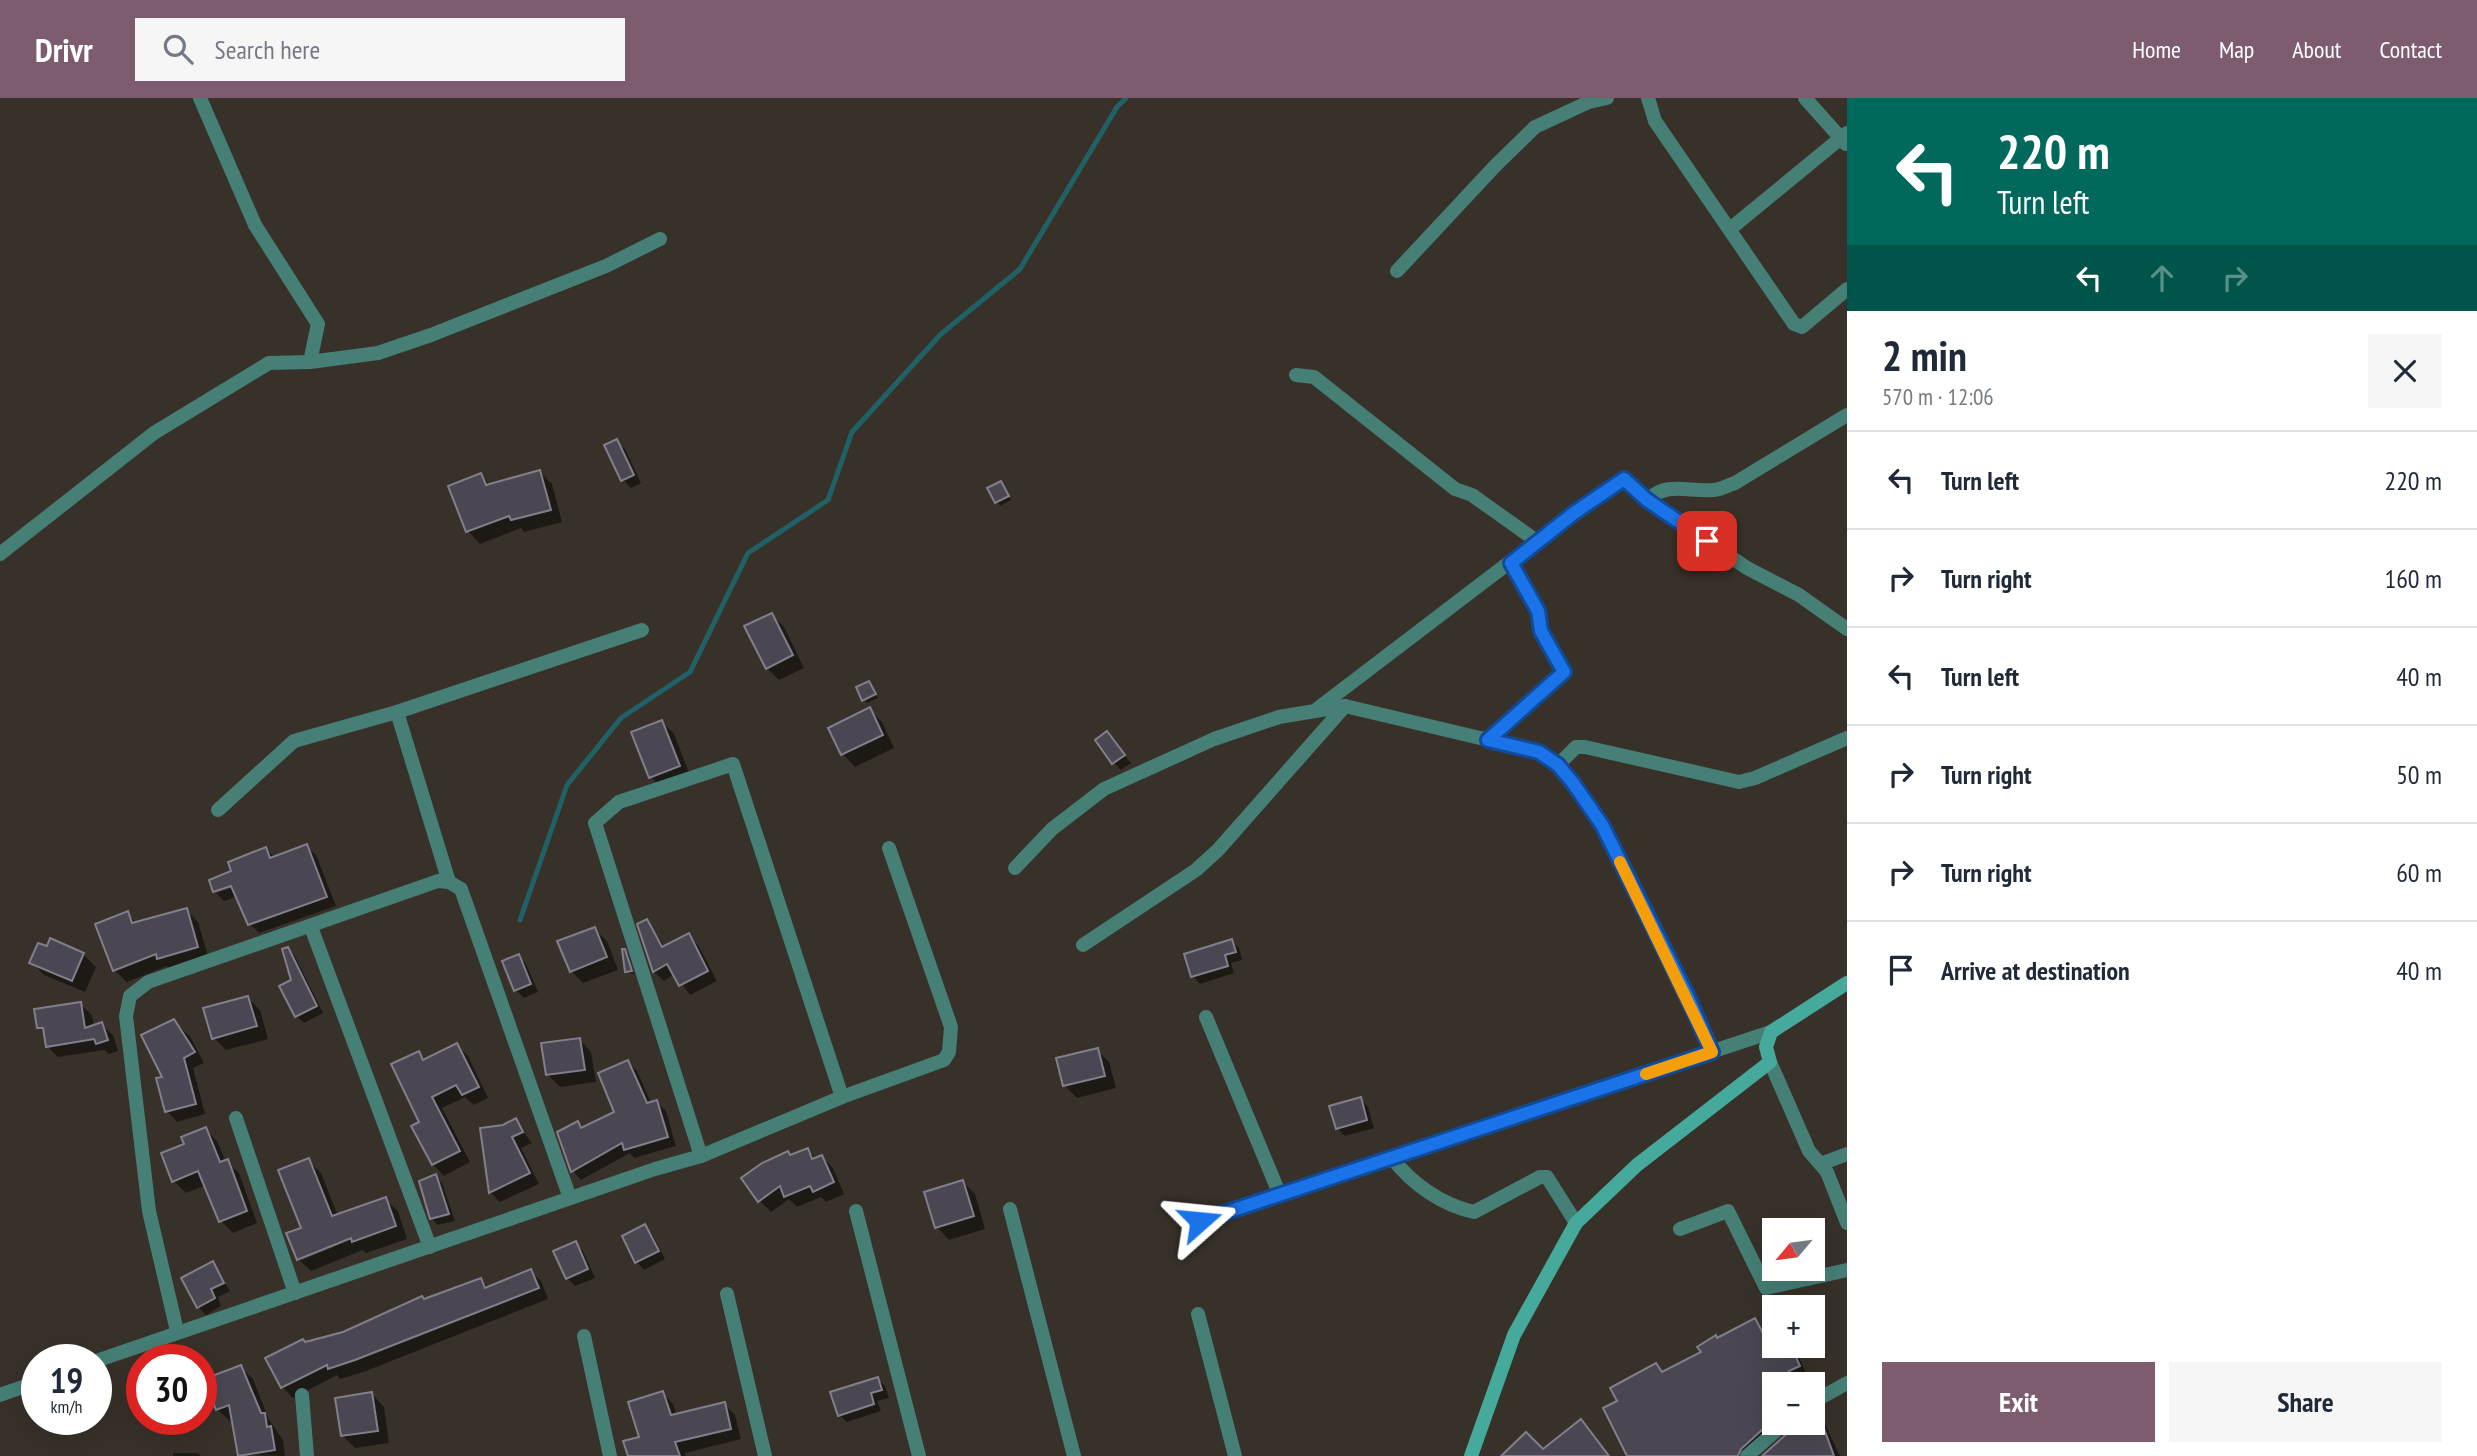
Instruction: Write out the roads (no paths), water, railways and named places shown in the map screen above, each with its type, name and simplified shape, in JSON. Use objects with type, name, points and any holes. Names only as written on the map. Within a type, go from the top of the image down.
[{"type":"street","points":[[200,98],[255,225],[318,324],[310,362]]},
{"type":"street","points":[[1397,271],[1494,166],[1535,127],[1589,102],[1607,98]]},
{"type":"street","points":[[1648,98],[1655,121],[1794,324],[1802,327],[1813,320],[1847,289]]},
{"type":"street","points":[[1730,229],[1845,139],[1805,98]]},
{"type":"street","points":[[0,555],[154,433],[269,363],[310,362],[378,353],[606,266],[660,239]]},
{"type":"street","points":[[1296,375],[1314,377],[1455,489],[1472,495],[1538,542]]},
{"type":"street","points":[[1647,500],[1664,489],[1679,487],[1714,490],[1735,483],[1847,415]]},
{"type":"street","points":[[1317,709],[1624,479],[1647,500],[1747,568],[1799,595],[1847,629]]},
{"type":"street","points":[[1488,740],[1564,672],[1541,631],[1538,611],[1511,563]]},
{"type":"street","points":[[218,810],[294,741],[397,712],[642,630]]},
{"type":"street","points":[[1083,945],[1196,870],[1219,850],[1345,706]]},
{"type":"street","points":[[1015,868],[1052,829],[1104,789],[1214,738],[1279,717],[1345,706],[1539,752],[1558,765],[1602,825],[1687,995],[1712,1052]]},
{"type":"street","points":[[397,712],[449,882]]},
{"type":"street","points":[[1558,765],[1576,747],[1585,747],[1739,782],[1847,738]]},
{"type":"street","points":[[701,1156],[595,823],[620,802],[733,764],[842,1097]]},
{"type":"street","points":[[112,1355],[570,1198],[701,1156],[842,1097],[944,1060],[951,1041],[951,1027],[889,848]]},
{"type":"street","points":[[177,1331],[149,1211],[126,1016],[130,996],[148,982],[311,928],[438,881],[449,882],[461,889],[570,1198]]},
{"type":"street","points":[[311,928],[430,1247]]},
{"type":"street","points":[[1200,1221],[1771,1032],[1847,983]]},
{"type":"street","points":[[1206,1017],[1280,1195]]},
{"type":"street","points":[[1771,1032],[1766,1047],[1770,1062],[1810,1150],[1823,1163],[1847,1223]]},
{"type":"street","points":[[1471,1456],[1514,1335],[1576,1223],[1637,1165],[1770,1062]]},
{"type":"street","points":[[236,1118],[295,1293]]},
{"type":"street","points":[[1823,1163],[1847,1154]]},
{"type":"street","points":[[1392,1158],[1426,1191],[1474,1212],[1540,1177],[1547,1177],[1576,1223]]},
{"type":"street","points":[[1010,1209],[1074,1456]]},
{"type":"street","points":[[856,1211],[919,1456]]},
{"type":"street","points":[[1680,1229],[1728,1211],[1766,1288],[1847,1270]]},
{"type":"street","points":[[727,1294],[765,1456]]},
{"type":"street","points":[[1198,1314],[1234,1456]]},
{"type":"street","points":[[584,1336],[610,1456]]},
{"type":"street","points":[[1825,1395],[1847,1383]]},
{"type":"street","points":[[0,1395],[21,1388]]},
{"type":"street","points":[[302,1395],[307,1456]]},
{"type":"street","points":[[1747,1456],[1771,1435]]},
{"type":"waterway","points":[[520,920],[567,785],[621,718],[690,672],[748,553],[828,500],[852,432],[941,334],[1020,269],[1117,107],[1126,98]]}]
